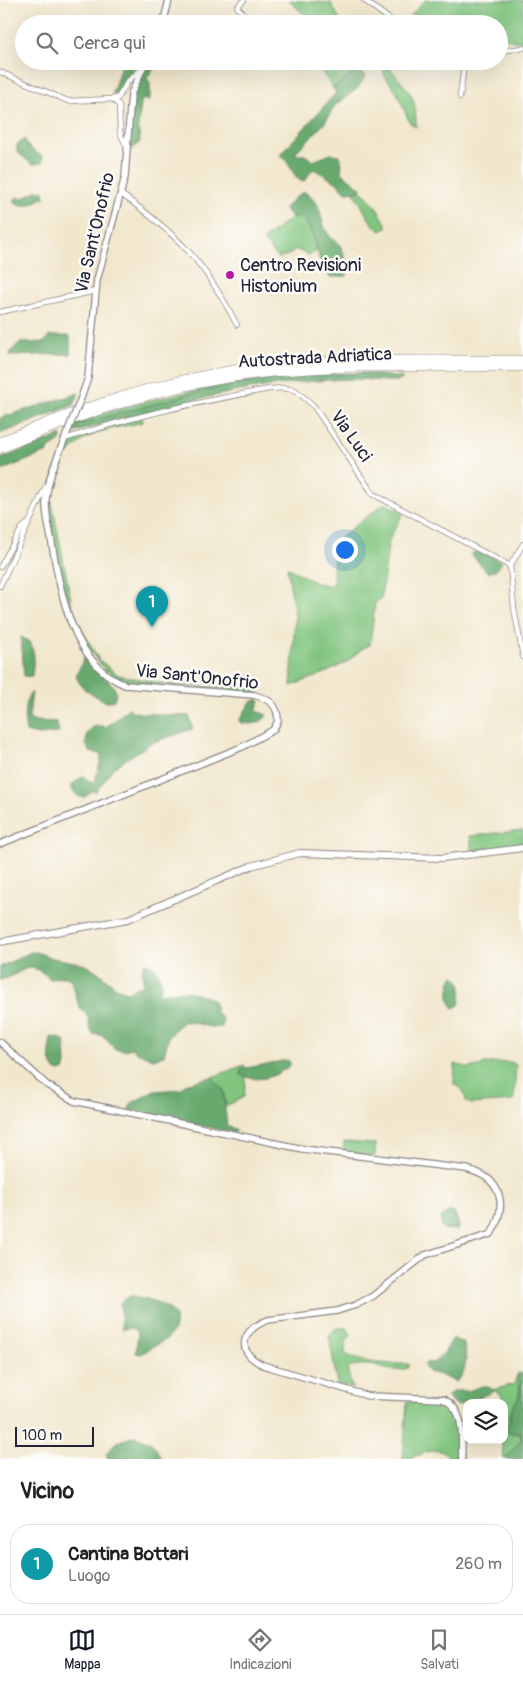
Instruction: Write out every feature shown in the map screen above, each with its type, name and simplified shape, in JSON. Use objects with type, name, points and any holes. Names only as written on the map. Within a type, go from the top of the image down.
[{"type":"highway","name":"Autostrada Adriatica","points":[[0,441],[68,414],[130,393],[188,378],[237,369],[334,361],[523,360]]},
{"type":"highway","name":"Autostrada Adriatica","points":[[0,449],[125,402],[189,385],[244,376],[348,368],[523,368]]},
{"type":"main road","points":[[0,942],[128,919],[251,866],[300,853],[442,858],[523,848]]},
{"type":"street","points":[[166,15],[169,0]]},
{"type":"street","points":[[241,15],[243,13],[237,8],[244,0]]},
{"type":"street","points":[[364,0],[384,15]]},
{"type":"street","points":[[508,50],[523,48]]},
{"type":"street","points":[[0,72],[68,101],[118,98],[128,81],[141,70]]},
{"type":"street","name":"Via Sant'Onofrio","points":[[0,844],[242,747],[272,730],[278,721],[276,708],[266,698],[254,695],[125,685],[112,680],[97,666],[72,626],[62,598],[46,506],[50,478],[88,378],[97,280],[121,194],[131,94],[141,70]]},
{"type":"street","points":[[460,97],[463,70]]},
{"type":"street","points":[[112,99],[119,105],[120,133],[127,147]]},
{"type":"street","points":[[121,194],[163,224],[185,245],[218,290],[236,325]]},
{"type":"street","points":[[0,312],[96,291]]},
{"type":"street","name":"Via Luci","points":[[66,436],[171,408],[268,389],[284,388],[295,390],[313,405],[373,494],[510,566]]},
{"type":"street","points":[[0,586],[50,478]]},
{"type":"street","points":[[0,567],[22,528],[28,523]]},
{"type":"street","points":[[523,544],[521,555],[510,566],[514,608],[523,657]]},
{"type":"street","points":[[0,1042],[55,1091],[84,1104],[303,1149],[466,1169],[479,1172],[490,1178],[496,1186],[501,1210],[498,1224],[491,1234],[425,1255],[373,1296],[356,1305],[337,1311],[268,1320],[259,1324],[247,1334],[244,1349],[263,1365],[368,1396],[443,1399],[451,1403],[458,1413],[462,1459]]},
{"type":"green space","points":[[289,0],[331,3],[337,15],[305,15]]},
{"type":"green space","points":[[425,0],[523,0],[523,42],[508,39],[508,15],[411,15]]},
{"type":"green space","points":[[120,70],[133,70],[118,93],[112,94]]},
{"type":"green space","points":[[144,70],[153,70],[147,78],[150,84],[150,98],[148,101],[142,99],[138,124],[140,142],[130,151],[133,91]]},
{"type":"green space","points":[[320,70],[354,70],[355,72],[333,88]]},
{"type":"green space","points":[[384,70],[392,70],[411,94],[415,106],[416,127],[410,123],[396,91],[384,75]]},
{"type":"green space","points":[[361,71],[366,76],[357,89],[335,105],[324,124],[296,152],[296,155],[305,155],[313,161],[331,154],[339,155],[342,163],[341,172],[361,188],[360,191],[346,192],[336,182],[314,169],[306,180],[301,181],[295,176],[280,155],[336,93],[333,88],[355,72]]},
{"type":"green space","points":[[25,139],[27,146],[43,157],[42,163],[32,164],[17,152],[17,144]]},
{"type":"green space","points":[[38,190],[44,192],[45,197],[25,205],[17,204],[13,201],[17,197],[23,198]]},
{"type":"green space","points":[[360,191],[368,197],[384,220],[387,228],[381,231],[373,224],[354,192]]},
{"type":"green space","points":[[304,192],[315,200],[326,229],[342,250],[347,276],[330,277],[321,264],[312,234],[303,217],[292,217],[284,209]]},
{"type":"green space","points":[[292,217],[303,217],[312,234],[316,252],[308,255],[295,249],[291,254],[278,258],[263,240]]},
{"type":"green space","points":[[49,336],[70,336],[70,354],[10,356],[11,351],[19,343],[45,342]]},
{"type":"green space","points":[[365,373],[254,381],[194,393],[80,424],[77,425],[76,432],[71,432],[74,424],[86,419],[121,408],[190,391],[257,380],[292,376]]},
{"type":"green space","points":[[365,373],[403,378],[399,381],[353,379],[283,384],[178,404],[76,432],[77,425],[80,424],[194,393],[254,381]]},
{"type":"green space","points":[[79,393],[74,405],[0,434],[0,418]]},
{"type":"green space","points":[[142,417],[143,422],[108,430],[89,437],[72,450],[63,460],[61,457],[70,442],[77,436]]},
{"type":"green space","points":[[62,435],[60,441],[48,449],[48,452],[0,471],[0,459]]},
{"type":"green space","points":[[59,470],[51,498],[74,616],[99,660],[118,675],[160,683],[207,687],[246,686],[260,692],[137,683],[116,678],[105,670],[83,641],[67,610],[47,502],[55,472]]},
{"type":"green space","points":[[385,503],[403,513],[389,540],[381,598],[375,604],[370,645],[339,667],[291,686],[295,616],[287,567],[316,583],[333,586],[334,546],[337,540]]},
{"type":"green space","points":[[479,550],[502,562],[496,570],[488,573],[471,554]]},
{"type":"green space","points":[[21,637],[31,643],[34,655],[32,677],[24,676]]},
{"type":"green space","points":[[86,654],[115,688],[114,700],[106,702],[88,692],[79,682],[76,676]]},
{"type":"green space","points":[[32,692],[29,717],[32,721],[57,722],[59,733],[38,735],[26,732],[25,705]]},
{"type":"green space","points":[[257,699],[260,701],[256,711],[267,715],[265,718],[256,723],[241,723],[239,721],[250,703]]},
{"type":"green space","points":[[129,708],[139,713],[189,716],[193,729],[151,743],[113,768],[96,792],[92,791],[85,797],[79,797],[72,790],[72,785],[83,776],[94,784],[101,760],[101,754],[90,752],[86,744],[87,734],[95,726],[106,727]]},
{"type":"green space","points":[[523,830],[523,843],[472,851],[470,836]]},
{"type":"green space","points":[[31,952],[85,965],[95,970],[118,988],[127,992],[143,984],[143,963],[147,963],[156,969],[162,983],[158,994],[187,991],[210,998],[215,1002],[216,1013],[222,1018],[222,1027],[216,1028],[186,1021],[182,1022],[169,1037],[164,1055],[153,1059],[135,1051],[133,1048],[124,1050],[114,1049],[106,1038],[91,1032],[87,1016],[79,1005],[73,985],[68,978],[58,977],[50,979],[42,972],[30,968],[0,980],[0,967]]},
{"type":"green space","points":[[455,976],[461,985],[461,993],[459,1005],[454,1008],[451,1005],[449,994],[452,978]]},
{"type":"green space","points":[[51,1037],[60,1038],[65,1042],[66,1065],[64,1071],[56,1071],[53,1067],[50,1059]]},
{"type":"green space","points":[[287,1060],[290,1062],[290,1065],[273,1076],[260,1079],[240,1074],[242,1069]]},
{"type":"green space","points":[[511,1062],[516,1065],[514,1101],[471,1104],[466,1101],[463,1090],[454,1084],[455,1064],[469,1068],[489,1063]]},
{"type":"green space","points":[[244,1065],[246,1067],[242,1069],[240,1074],[246,1077],[244,1097],[226,1106],[223,1089],[212,1077]]},
{"type":"green space","points":[[212,1077],[223,1089],[227,1126],[237,1130],[235,1133],[128,1110],[132,1103],[154,1091],[181,1089],[185,1084]]},
{"type":"green space","points":[[344,1142],[376,1144],[375,1156],[343,1152]]},
{"type":"green space","points":[[449,1211],[455,1213],[459,1226],[457,1230],[444,1229],[441,1226],[441,1217]]},
{"type":"green space","points":[[130,1296],[142,1297],[155,1302],[167,1308],[175,1316],[174,1330],[170,1335],[141,1354],[136,1353],[138,1331],[132,1328],[122,1329],[120,1303]]},
{"type":"green space","points":[[336,1328],[346,1328],[352,1335],[346,1341],[345,1353],[350,1357],[375,1363],[409,1364],[408,1368],[392,1370],[357,1365],[348,1368],[353,1388],[337,1384],[329,1335]]},
{"type":"green space","points":[[452,1339],[463,1342],[466,1352],[466,1364],[460,1378],[456,1382],[428,1372],[424,1365],[428,1362],[433,1363],[445,1352]]},
{"type":"green space","points":[[518,1373],[523,1374],[523,1459],[506,1459],[522,1438],[520,1433],[508,1432],[512,1408],[519,1396],[520,1382],[516,1378]]},
{"type":"green space","points":[[516,1378],[520,1382],[519,1396],[512,1408],[508,1427],[508,1399],[502,1399],[501,1394],[492,1390],[514,1384]]},
{"type":"green space","points":[[488,1386],[494,1391],[473,1399],[463,1399],[463,1404],[458,1406],[447,1397],[453,1391],[468,1391]]},
{"type":"green space","points":[[407,1401],[438,1404],[447,1407],[452,1412],[456,1419],[459,1459],[450,1459],[440,1451],[434,1451],[403,1459]]},
{"type":"green space","points":[[508,1432],[520,1434],[522,1438],[506,1459],[504,1459],[502,1444],[508,1444]]},
{"type":"green space","points":[[135,1436],[152,1444],[162,1459],[108,1459],[106,1454],[116,1442]]},
{"type":"place","name":"Centro Revisioni Histonium","points":[[230,275]]},
{"type":"place","name":"Cantina Bottari","points":[[152,627]]}]
